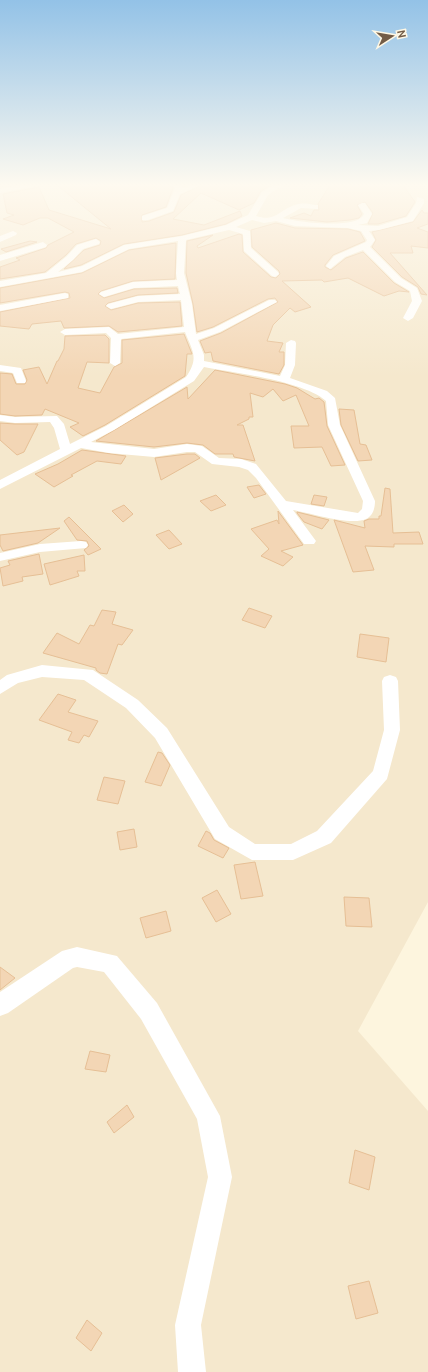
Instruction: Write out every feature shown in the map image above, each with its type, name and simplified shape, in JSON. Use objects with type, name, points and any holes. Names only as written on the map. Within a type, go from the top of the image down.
[{"type":"street","points":[[0,258],[28,249]]},
{"type":"street","points":[[47,275],[70,258],[78,249]]},
{"type":"street","points":[[0,284],[24,278],[80,270],[118,249]]},
{"type":"street","points":[[0,485],[110,428],[190,379],[196,373],[199,363],[199,355],[191,333],[186,297],[181,278],[182,249]]},
{"type":"street","points":[[247,249],[275,274]]},
{"type":"street","points":[[330,266],[332,260],[337,257],[359,249]]},
{"type":"street","points":[[367,249],[398,280],[414,290],[417,300],[408,318]]},
{"type":"street","points":[[168,274],[181,278]]},
{"type":"street","points":[[104,294],[133,285],[181,278]]},
{"type":"street","points":[[0,308],[65,296]]},
{"type":"street","points":[[111,306],[138,299],[186,297]]},
{"type":"street","points":[[65,332],[104,329],[109,330],[116,337],[217,330],[272,302]]},
{"type":"street","points":[[114,363],[116,337]]},
{"type":"street","points":[[284,380],[290,365],[291,343]]},
{"type":"street","points":[[199,363],[298,383],[323,393],[331,400],[334,425],[369,501],[368,510],[363,516],[356,518],[281,504]]},
{"type":"street","points":[[0,368],[17,370],[21,381]]},
{"type":"street","points":[[0,418],[15,420],[53,418],[57,420],[59,424],[66,450]]},
{"type":"street","points":[[80,444],[110,449],[154,453],[187,448],[198,450],[216,461],[242,463],[252,467],[309,541]]},
{"type":"street","points":[[0,557],[40,548],[81,545]]},
{"type":"street","points":[[0,688],[13,679],[42,671],[86,674],[132,704],[161,733],[222,833],[252,852],[293,852],[324,837],[381,774],[392,730],[390,681]]},
{"type":"street","points":[[0,1005],[69,958],[77,957],[110,963],[149,1010],[208,1116],[220,1177],[188,1325],[192,1372]]},
{"type":"shaded area","points":[[0,249],[428,249],[428,902],[358,1031],[428,1111],[428,1372],[0,1372]]},
{"type":"building","points":[[1,249],[15,249],[6,252]]},
{"type":"building","points":[[43,249],[71,249],[45,272],[0,279],[0,267],[20,260],[16,258]]},
{"type":"building","points":[[114,249],[81,265],[64,269],[84,250]]},
{"type":"building","points":[[176,249],[175,279],[133,281],[101,291],[98,294],[104,298],[134,289],[177,288],[178,293],[138,295],[108,303],[105,306],[111,310],[138,303],[180,302],[182,326],[118,332],[109,326],[64,328],[61,321],[32,324],[29,329],[0,326],[0,312],[70,298],[69,293],[65,292],[0,303],[0,288],[82,273],[129,250]]},
{"type":"building","points":[[187,249],[243,249],[243,252],[271,277],[276,278],[280,274],[279,271],[254,249],[347,249],[333,255],[325,265],[325,267],[331,270],[346,258],[363,252],[394,283],[409,292],[399,291],[384,296],[348,278],[324,282],[322,280],[282,281],[311,307],[295,312],[290,308],[273,325],[267,341],[283,343],[279,352],[284,352],[284,365],[279,374],[213,361],[211,352],[205,353],[200,341],[221,333],[278,302],[275,298],[268,299],[213,327],[197,332],[186,273]]},
{"type":"building","points":[[374,249],[412,249],[413,253],[390,253],[427,295],[421,294],[418,287],[402,277]]},
{"type":"building","points":[[184,334],[192,354],[187,354],[185,376],[105,425],[83,436],[70,427],[79,423],[45,409],[42,415],[15,416],[0,414],[0,373],[12,374],[16,384],[25,384],[27,380],[23,370],[39,367],[47,384],[64,349],[65,336],[105,335],[109,339],[109,363],[87,362],[78,388],[100,393],[114,367],[122,363],[122,340]]},
{"type":"building","points":[[215,370],[285,384],[297,388],[315,399],[319,398],[324,402],[327,426],[345,465],[331,466],[322,447],[294,448],[291,426],[309,426],[296,395],[283,401],[273,389],[263,397],[250,393],[253,417],[249,417],[249,419],[237,425],[243,425],[255,461],[234,457],[233,454],[215,454],[203,445],[187,443],[154,447],[96,441],[187,387],[188,399]]},
{"type":"building","points":[[339,409],[354,410],[360,444],[366,445],[372,460],[358,461],[341,425]]},
{"type":"building","points":[[0,423],[38,424],[24,452],[17,455],[0,440]]},
{"type":"building","points":[[82,450],[126,456],[121,464],[97,461],[71,475],[73,476],[54,487],[35,474],[58,464]]},
{"type":"building","points":[[195,454],[200,458],[161,480],[155,458]]},
{"type":"building","points":[[259,485],[266,494],[254,498],[247,487]]},
{"type":"building","points":[[385,488],[390,489],[393,533],[419,532],[423,544],[394,544],[394,547],[365,546],[374,570],[353,572],[334,520],[365,528],[364,521],[369,519],[379,519],[379,516],[381,516]]},
{"type":"building","points":[[216,495],[226,505],[211,511],[200,501]]},
{"type":"building","points":[[314,495],[327,497],[324,506],[311,504]]},
{"type":"building","points":[[124,505],[133,514],[123,522],[112,511]]},
{"type":"building","points":[[278,511],[303,545],[281,551],[293,557],[283,566],[261,556],[269,549],[251,529],[277,520],[279,524]]},
{"type":"building","points":[[297,513],[329,520],[322,529],[304,522]]},
{"type":"building","points":[[69,517],[101,549],[88,555],[84,550],[89,546],[87,541],[77,540],[64,521]]},
{"type":"building","points":[[60,528],[38,543],[3,551],[0,545],[0,535]]},
{"type":"building","points":[[169,530],[182,544],[169,549],[156,535]]},
{"type":"building","points":[[39,554],[43,574],[22,577],[23,581],[3,586],[0,568],[10,565],[8,561]]},
{"type":"building","points":[[84,555],[85,571],[77,571],[79,576],[50,585],[44,564]]},
{"type":"building","points":[[249,608],[272,616],[265,628],[242,620]]},
{"type":"building","points":[[102,610],[116,612],[112,624],[133,630],[122,645],[118,644],[107,674],[100,673],[96,670],[96,668],[43,653],[57,633],[79,644],[90,625],[94,626]]},
{"type":"building","points":[[360,634],[389,638],[386,662],[357,657]]},
{"type":"building","points":[[58,694],[76,700],[68,712],[98,721],[89,737],[84,735],[79,743],[68,740],[72,732],[39,720]]},
{"type":"building","points":[[158,752],[162,753],[170,765],[161,786],[145,782]]},
{"type":"building","points":[[104,777],[125,781],[118,804],[97,800]]},
{"type":"building","points":[[134,829],[137,847],[120,850],[117,832]]},
{"type":"building","points":[[206,831],[210,833],[214,840],[229,848],[223,858],[198,846]]},
{"type":"building","points":[[255,862],[263,896],[241,899],[234,865]]},
{"type":"building","points":[[217,890],[231,914],[216,922],[202,898]]},
{"type":"building","points":[[344,897],[369,898],[372,927],[346,926]]},
{"type":"building","points":[[166,911],[171,931],[146,938],[140,918]]},
{"type":"building","points":[[0,967],[15,978],[0,990]]},
{"type":"building","points":[[90,1051],[110,1055],[106,1072],[85,1069]]},
{"type":"building","points":[[127,1105],[134,1117],[114,1133],[107,1122]]},
{"type":"building","points":[[355,1150],[375,1157],[369,1190],[349,1183]]},
{"type":"building","points":[[369,1281],[378,1313],[356,1319],[348,1286]]},
{"type":"building","points":[[87,1320],[102,1333],[91,1351],[76,1338]]}]
